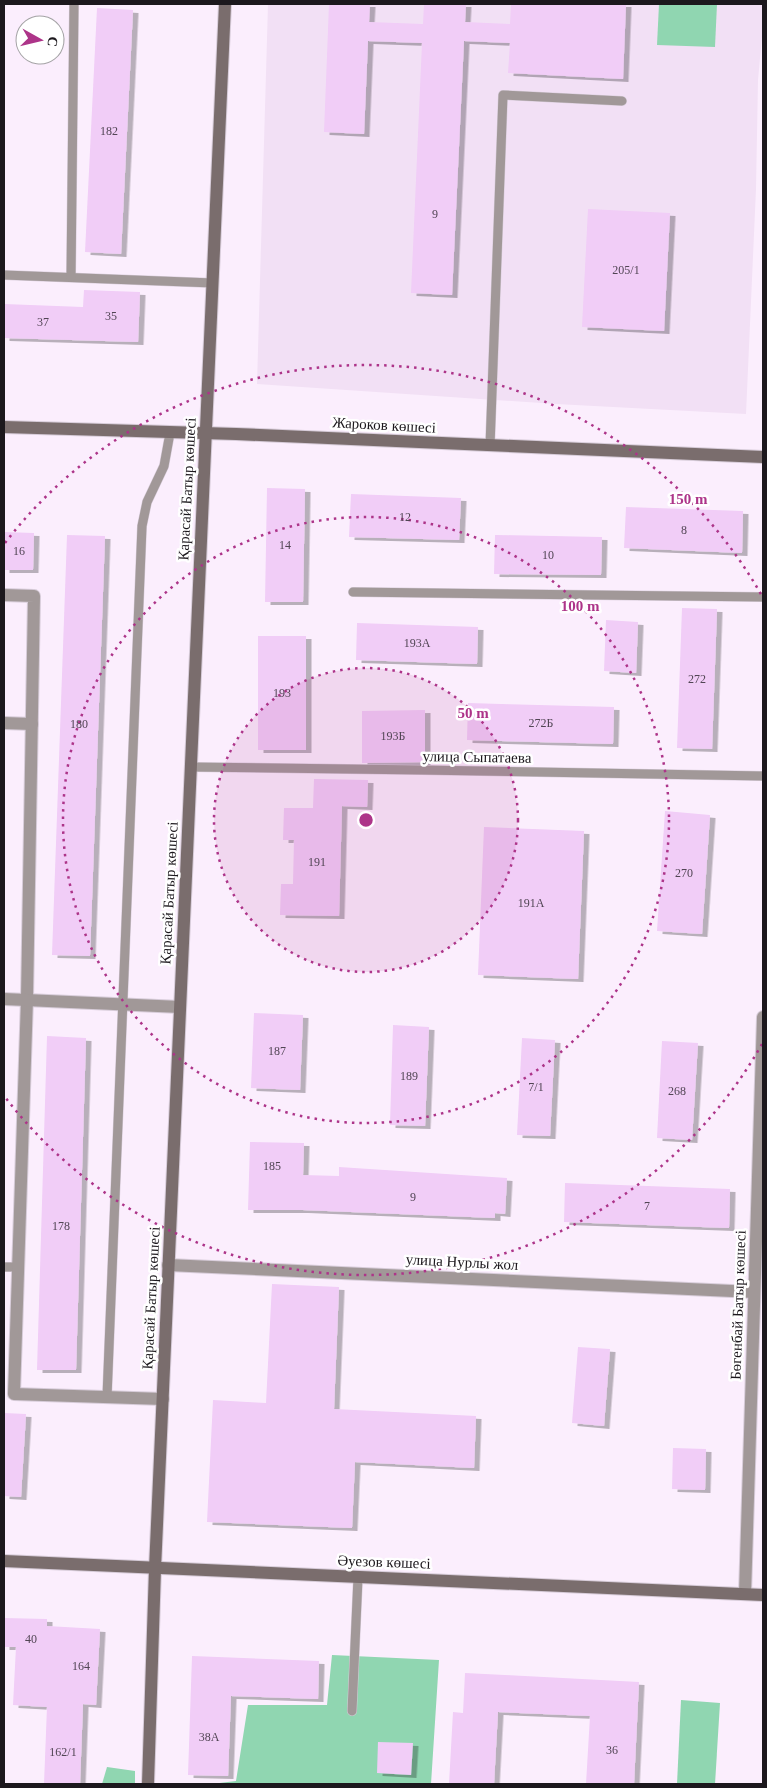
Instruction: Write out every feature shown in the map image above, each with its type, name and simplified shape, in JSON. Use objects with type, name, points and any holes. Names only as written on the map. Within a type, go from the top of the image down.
[{"type":"street","name":"Қарасай Батыр көшесі","points":[[148,1784],[162,1399],[225,4]]},
{"type":"street","name":"Жароков көшесі","points":[[4,427],[170,432],[763,457]]},
{"type":"street","points":[[4,595],[34,596],[27,1000],[17,1267],[9,1393],[162,1399]]},
{"type":"street","points":[[4,723],[32,724]]},
{"type":"street","points":[[4,999],[180,1008]]},
{"type":"street","name":"Бөгенбай Батыр көшесі","points":[[745,1594],[754,1292],[759,1268],[763,1017]]},
{"type":"street","name":"улица Нурлы жол","points":[[168,1265],[754,1292]]},
{"type":"street","name":"Әуезов көшесі","points":[[4,1561],[763,1595]]},
{"type":"lane","points":[[71,277],[74,4]]},
{"type":"lane","points":[[490,446],[503,94],[622,101]]},
{"type":"lane","points":[[4,275],[213,283]]},
{"type":"lane","points":[[107,1397],[142,526],[147,502],[164,466],[170,432]]},
{"type":"lane","points":[[353,592],[763,597]]},
{"type":"lane","name":"улица Сыпатаева","points":[[191,767],[763,776]]},
{"type":"lane","points":[[4,1267],[17,1267]]},
{"type":"lane","points":[[352,1711],[358,1578]]},
{"type":"shaded area","points":[[268,4],[763,4],[758,80],[756,189],[746,414],[556,404],[257,384]]},
{"type":"green space","points":[[659,4],[717,4],[715,47],[657,45]]},
{"type":"green space","points":[[332,1655],[439,1660],[431,1784],[211,1784],[236,1781],[248,1705],[327,1705]]},
{"type":"green space","points":[[681,1700],[720,1703],[715,1784],[677,1784]]},
{"type":"green space","points":[[107,1767],[135,1771],[135,1784],[102,1784]]},
{"type":"building","points":[[329,4],[370,4],[369,22],[423,24],[424,4],[466,4],[465,22],[510,24],[511,4],[626,4],[623,79],[508,73],[510,43],[464,41],[452,295],[411,293],[422,43],[368,41],[364,134],[324,132]]},
{"type":"building","points":[[97,8],[133,10],[121,254],[85,252]]},
{"type":"building","points":[[588,209],[670,213],[664,331],[582,327]]},
{"type":"building","points":[[84,290],[140,292],[138,342],[4,338],[4,304],[83,307]]},
{"type":"building","points":[[267,488],[305,489],[303,602],[265,602]]},
{"type":"building","points":[[351,494],[461,498],[459,540],[349,537]]},
{"type":"building","points":[[626,507],[743,511],[742,553],[624,548]]},
{"type":"building","points":[[4,532],[34,533],[33,570],[4,570]]},
{"type":"building","points":[[67,535],[105,536],[90,956],[52,955]]},
{"type":"building","points":[[495,535],[602,537],[601,575],[494,574]]},
{"type":"building","points":[[682,608],[717,609],[712,749],[677,748]]},
{"type":"building","points":[[606,620],[638,622],[636,673],[604,671]]},
{"type":"building","points":[[357,623],[478,627],[477,664],[356,660]]},
{"type":"building","points":[[258,636],[306,636],[306,750],[258,750]]},
{"type":"building","points":[[468,703],[614,707],[613,744],[467,740]]},
{"type":"building","points":[[425,710],[425,762],[362,763],[362,711]]},
{"type":"building","points":[[314,779],[368,780],[367,807],[342,806],[339,916],[280,915],[281,884],[293,884],[294,840],[283,840],[284,808],[313,808]]},
{"type":"building","points":[[665,811],[710,815],[702,934],[657,931]]},
{"type":"building","points":[[484,827],[584,831],[578,979],[478,975]]},
{"type":"building","points":[[254,1013],[303,1015],[300,1090],[251,1088]]},
{"type":"building","points":[[393,1025],[429,1027],[425,1126],[390,1125]]},
{"type":"building","points":[[47,1036],[86,1038],[76,1370],[37,1370]]},
{"type":"building","points":[[522,1038],[555,1040],[550,1136],[517,1135]]},
{"type":"building","points":[[662,1041],[698,1043],[692,1140],[657,1138]]},
{"type":"building","points":[[250,1142],[304,1143],[303,1175],[339,1176],[339,1167],[507,1178],[505,1214],[495,1213],[495,1218],[303,1210],[248,1210]]},
{"type":"building","points":[[565,1183],[730,1189],[729,1228],[564,1222]]},
{"type":"building","points":[[272,1284],[339,1287],[334,1409],[476,1416],[474,1468],[355,1462],[352,1528],[207,1522],[213,1400],[266,1403]]},
{"type":"building","points":[[578,1347],[610,1349],[604,1426],[572,1423]]},
{"type":"building","points":[[4,1413],[26,1414],[21,1497],[4,1496]]},
{"type":"building","points":[[673,1448],[706,1449],[705,1490],[672,1489]]},
{"type":"building","points":[[4,1618],[47,1619],[47,1626],[100,1629],[96,1705],[83,1704],[80,1784],[44,1784],[47,1707],[13,1705],[16,1647],[4,1647]]},
{"type":"building","points":[[192,1656],[319,1661],[318,1699],[231,1696],[228,1776],[188,1775]]},
{"type":"building","points":[[465,1673],[639,1682],[634,1784],[586,1784],[590,1716],[498,1712],[494,1784],[449,1784],[453,1712],[463,1713]]},
{"type":"building","points":[[378,1742],[413,1743],[411,1775],[377,1773]]}]
